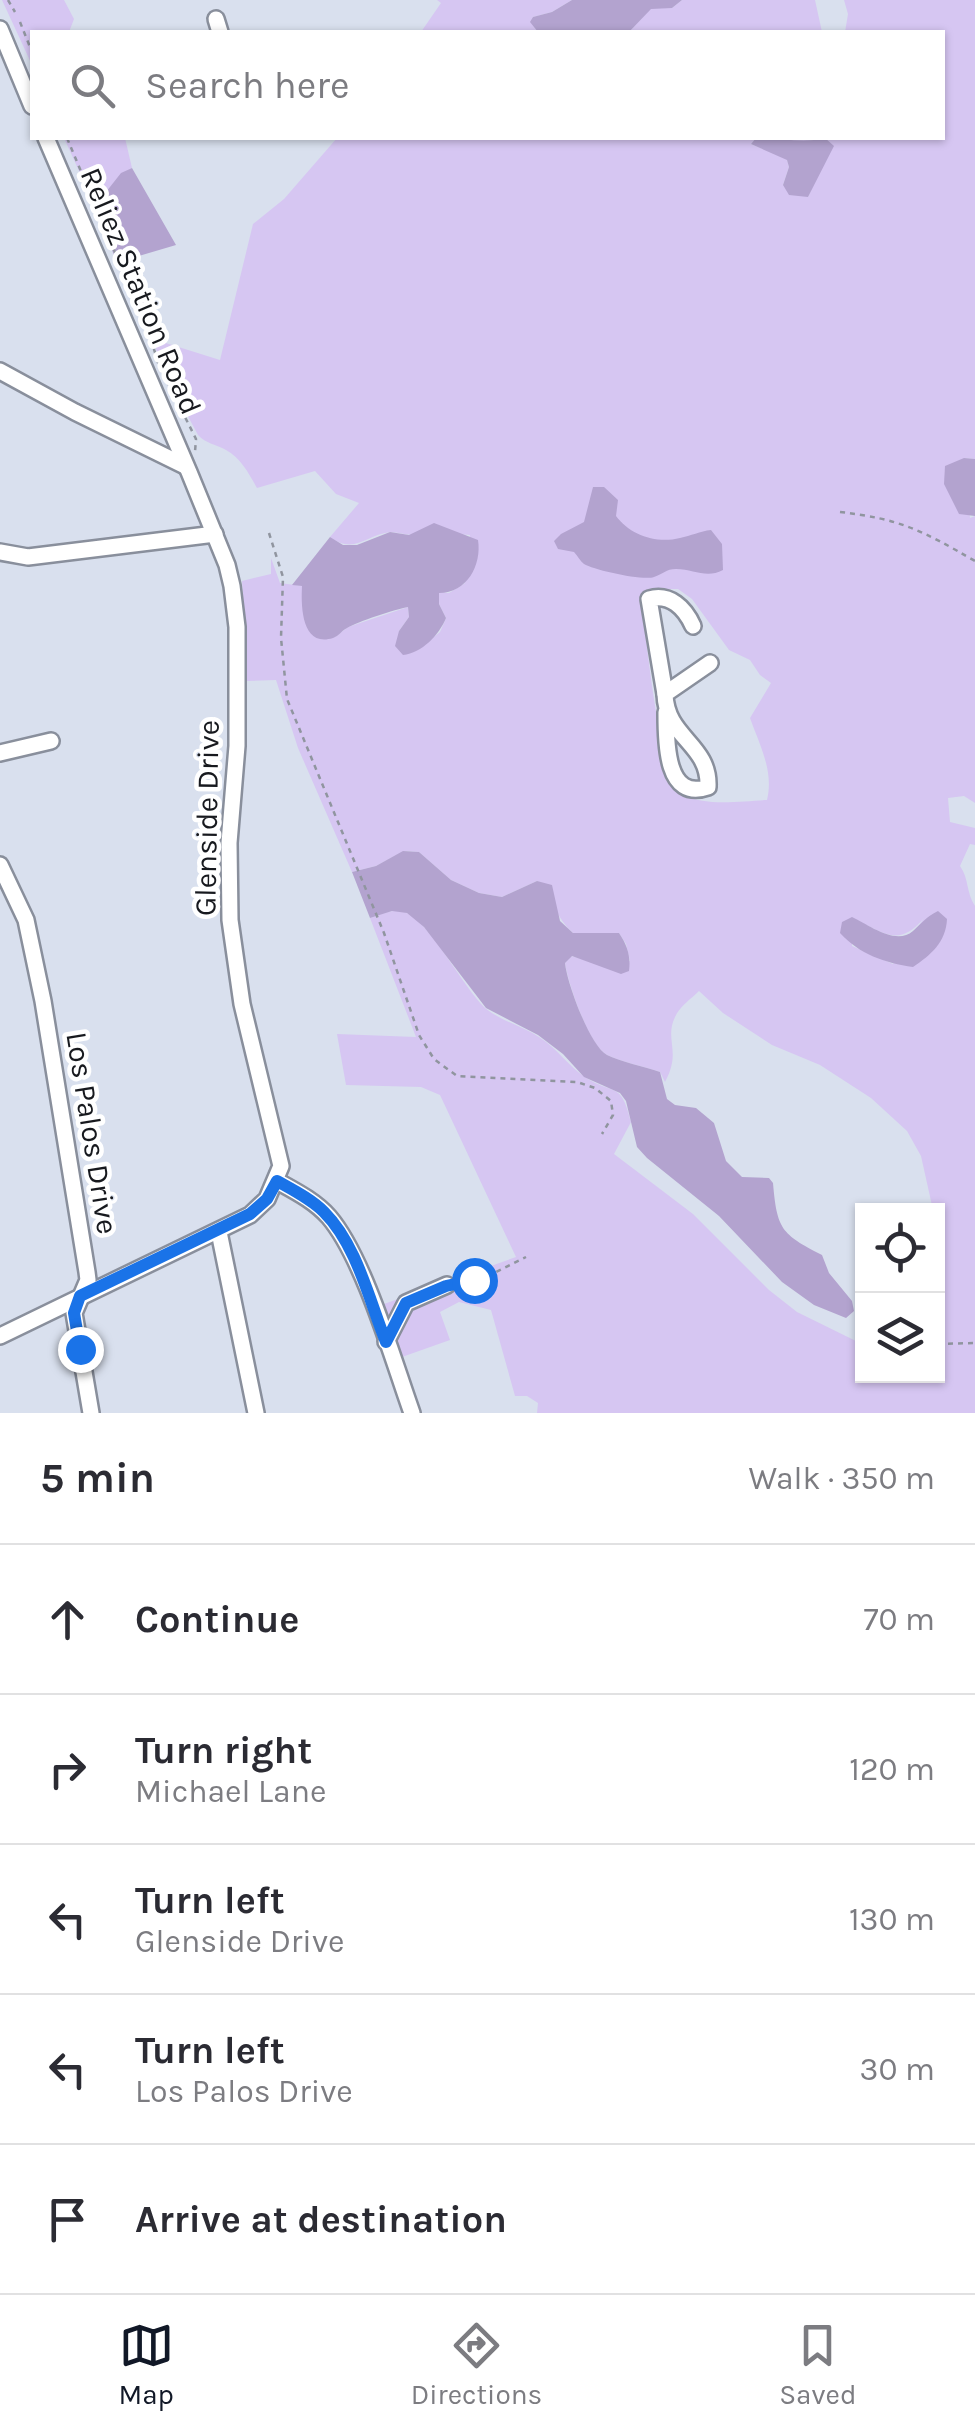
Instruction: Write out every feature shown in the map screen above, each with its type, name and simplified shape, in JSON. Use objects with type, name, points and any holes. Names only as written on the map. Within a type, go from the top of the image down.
[{"type":"street","points":[[0,29],[30,101]]},
{"type":"street","name":"Reliez Station Road","points":[[47,140],[190,463]]},
{"type":"street","points":[[0,371],[75,412],[190,463]]},
{"type":"street","name":"Glenside Drive","points":[[190,463],[228,565],[237,627],[238,746],[230,843],[230,920],[242,1004],[280,1156],[277,1181]]},
{"type":"street","points":[[0,552],[28,557],[215,534]]},
{"type":"street","points":[[666,703],[704,762],[708,778],[704,790],[682,786],[670,761],[666,703],[649,599],[655,596],[674,601],[687,613],[693,626]]},
{"type":"street","points":[[666,703],[710,663]]},
{"type":"street","points":[[0,752],[50,741]]},
{"type":"street","name":"Los Palos Drive","points":[[2,870],[26,920],[87,1272],[74,1313],[90,1413]]},
{"type":"street","points":[[0,1336],[218,1232],[261,1207],[277,1181],[316,1204],[338,1229],[352,1254],[412,1413]]},
{"type":"street","points":[[218,1232],[256,1413]]},
{"type":"street","points":[[386,1342],[406,1303],[446,1286]]},
{"type":"path","points":[[8,0],[15,12]]},
{"type":"path","points":[[20,22],[30,47]]},
{"type":"path","points":[[68,140],[130,288],[150,318],[160,370],[196,439],[190,463]]},
{"type":"path","points":[[840,512],[883,517],[919,528],[975,561]]},
{"type":"path","points":[[268,534],[283,577],[280,638],[287,699],[384,933],[419,1035],[434,1059],[457,1076],[577,1082],[595,1088],[611,1101],[613,1114],[602,1134]]},
{"type":"path","points":[[446,1286],[494,1273],[526,1257]]},
{"type":"path","points":[[945,1344],[975,1344]]},
{"type":"shaded area","points":[[2,0],[64,0],[74,19],[70,30],[30,30],[30,61]]},
{"type":"shaded area","points":[[437,0],[572,0],[552,12],[533,17],[531,22],[537,30],[422,30],[441,3]]},
{"type":"shaded area","points":[[572,0],[682,0],[672,8],[651,9],[631,30],[536,30],[530,22],[533,17],[552,12]]},
{"type":"shaded area","points":[[682,0],[815,0],[822,30],[631,30],[651,8],[672,8]]},
{"type":"shaded area","points":[[844,0],[975,0],[975,459],[964,458],[970,518],[975,516],[975,803],[964,796],[948,798],[950,822],[975,828],[975,845],[970,844],[960,866],[975,906],[975,1413],[537,1413],[538,1403],[527,1396],[515,1396],[491,1310],[459,1302],[440,1312],[450,1340],[402,1357],[384,1304],[516,1257],[440,1095],[421,1087],[346,1085],[337,1034],[416,1037],[370,918],[398,911],[416,919],[485,1008],[539,1037],[579,1073],[620,1094],[631,1122],[614,1154],[693,1214],[769,1290],[797,1312],[855,1341],[855,1383],[945,1383],[945,1203],[931,1203],[921,1156],[907,1131],[871,1098],[820,1065],[772,1045],[723,1013],[699,991],[683,1006],[672,1025],[673,1054],[665,1082],[660,1072],[607,1055],[587,1027],[565,963],[571,956],[590,961],[630,961],[626,944],[619,933],[573,933],[537,881],[502,897],[479,893],[451,880],[419,852],[404,851],[376,866],[352,872],[298,748],[276,680],[247,681],[242,581],[271,574],[271,558],[280,583],[302,586],[335,637],[348,627],[408,607],[409,617],[399,631],[429,641],[440,632],[446,618],[439,604],[439,592],[449,593],[465,583],[470,535],[390,532],[353,544],[338,542],[330,537],[359,503],[336,494],[315,471],[257,488],[236,457],[198,435],[162,368],[153,339],[220,360],[253,224],[284,199],[335,140],[754,140],[751,144],[787,159],[789,167],[783,185],[808,197],[822,165],[825,140],[945,140],[945,30],[845,30],[848,14]],"holes":[[[678,589],[692,599],[729,650],[750,660],[771,683],[750,718],[767,769],[767,800],[701,801],[682,794],[674,783],[660,735],[642,599],[653,591]],[[852,918],[890,935],[906,933],[924,918],[893,964],[852,946]]]},
{"type":"shaded area","points":[[65,140],[125,140],[132,168],[121,174],[95,206]]},
{"type":"shaded area","points":[[754,140],[827,140],[834,146],[808,197],[789,195],[783,185],[789,167],[787,160],[751,144]]},
{"type":"shaded area","points":[[132,168],[176,245],[132,258],[150,310],[153,339],[95,206],[121,173]]},
{"type":"shaded area","points":[[964,458],[975,459],[975,516],[959,514],[944,484],[945,466]]},
{"type":"shaded area","points":[[593,487],[604,487],[618,500],[616,516],[644,536],[671,540],[711,530],[722,544],[723,570],[705,574],[673,569],[648,578],[630,576],[589,566],[574,552],[558,549],[554,541],[584,522]]},
{"type":"shaded area","points":[[434,523],[478,540],[479,549],[475,568],[465,583],[439,593],[446,618],[429,642],[403,655],[395,646],[409,617],[408,607],[359,622],[333,638],[315,637],[309,631],[303,613],[302,586],[292,585],[330,537],[343,545],[357,545],[390,532],[409,535]]},
{"type":"shaded area","points":[[403,851],[419,852],[451,880],[479,893],[502,897],[537,881],[552,885],[560,921],[573,933],[619,933],[628,951],[629,971],[621,974],[572,956],[565,963],[575,999],[594,1040],[607,1055],[660,1072],[667,1099],[675,1105],[696,1108],[714,1123],[726,1161],[742,1177],[769,1178],[784,1228],[822,1255],[829,1273],[852,1301],[854,1311],[846,1318],[814,1305],[782,1282],[719,1216],[637,1147],[626,1101],[620,1093],[584,1077],[538,1035],[486,1008],[424,927],[407,913],[392,911],[370,918],[352,872],[376,866]]},
{"type":"shaded area","points":[[938,911],[947,919],[944,935],[931,953],[913,967],[873,956],[840,933],[842,922],[852,917],[882,933],[906,935]]},
{"type":"route","points":[[80,1349],[74,1313],[80,1296],[250,1214],[261,1207],[277,1181],[316,1204],[338,1229],[352,1254],[386,1342],[406,1303],[446,1286],[474,1280]]}]
